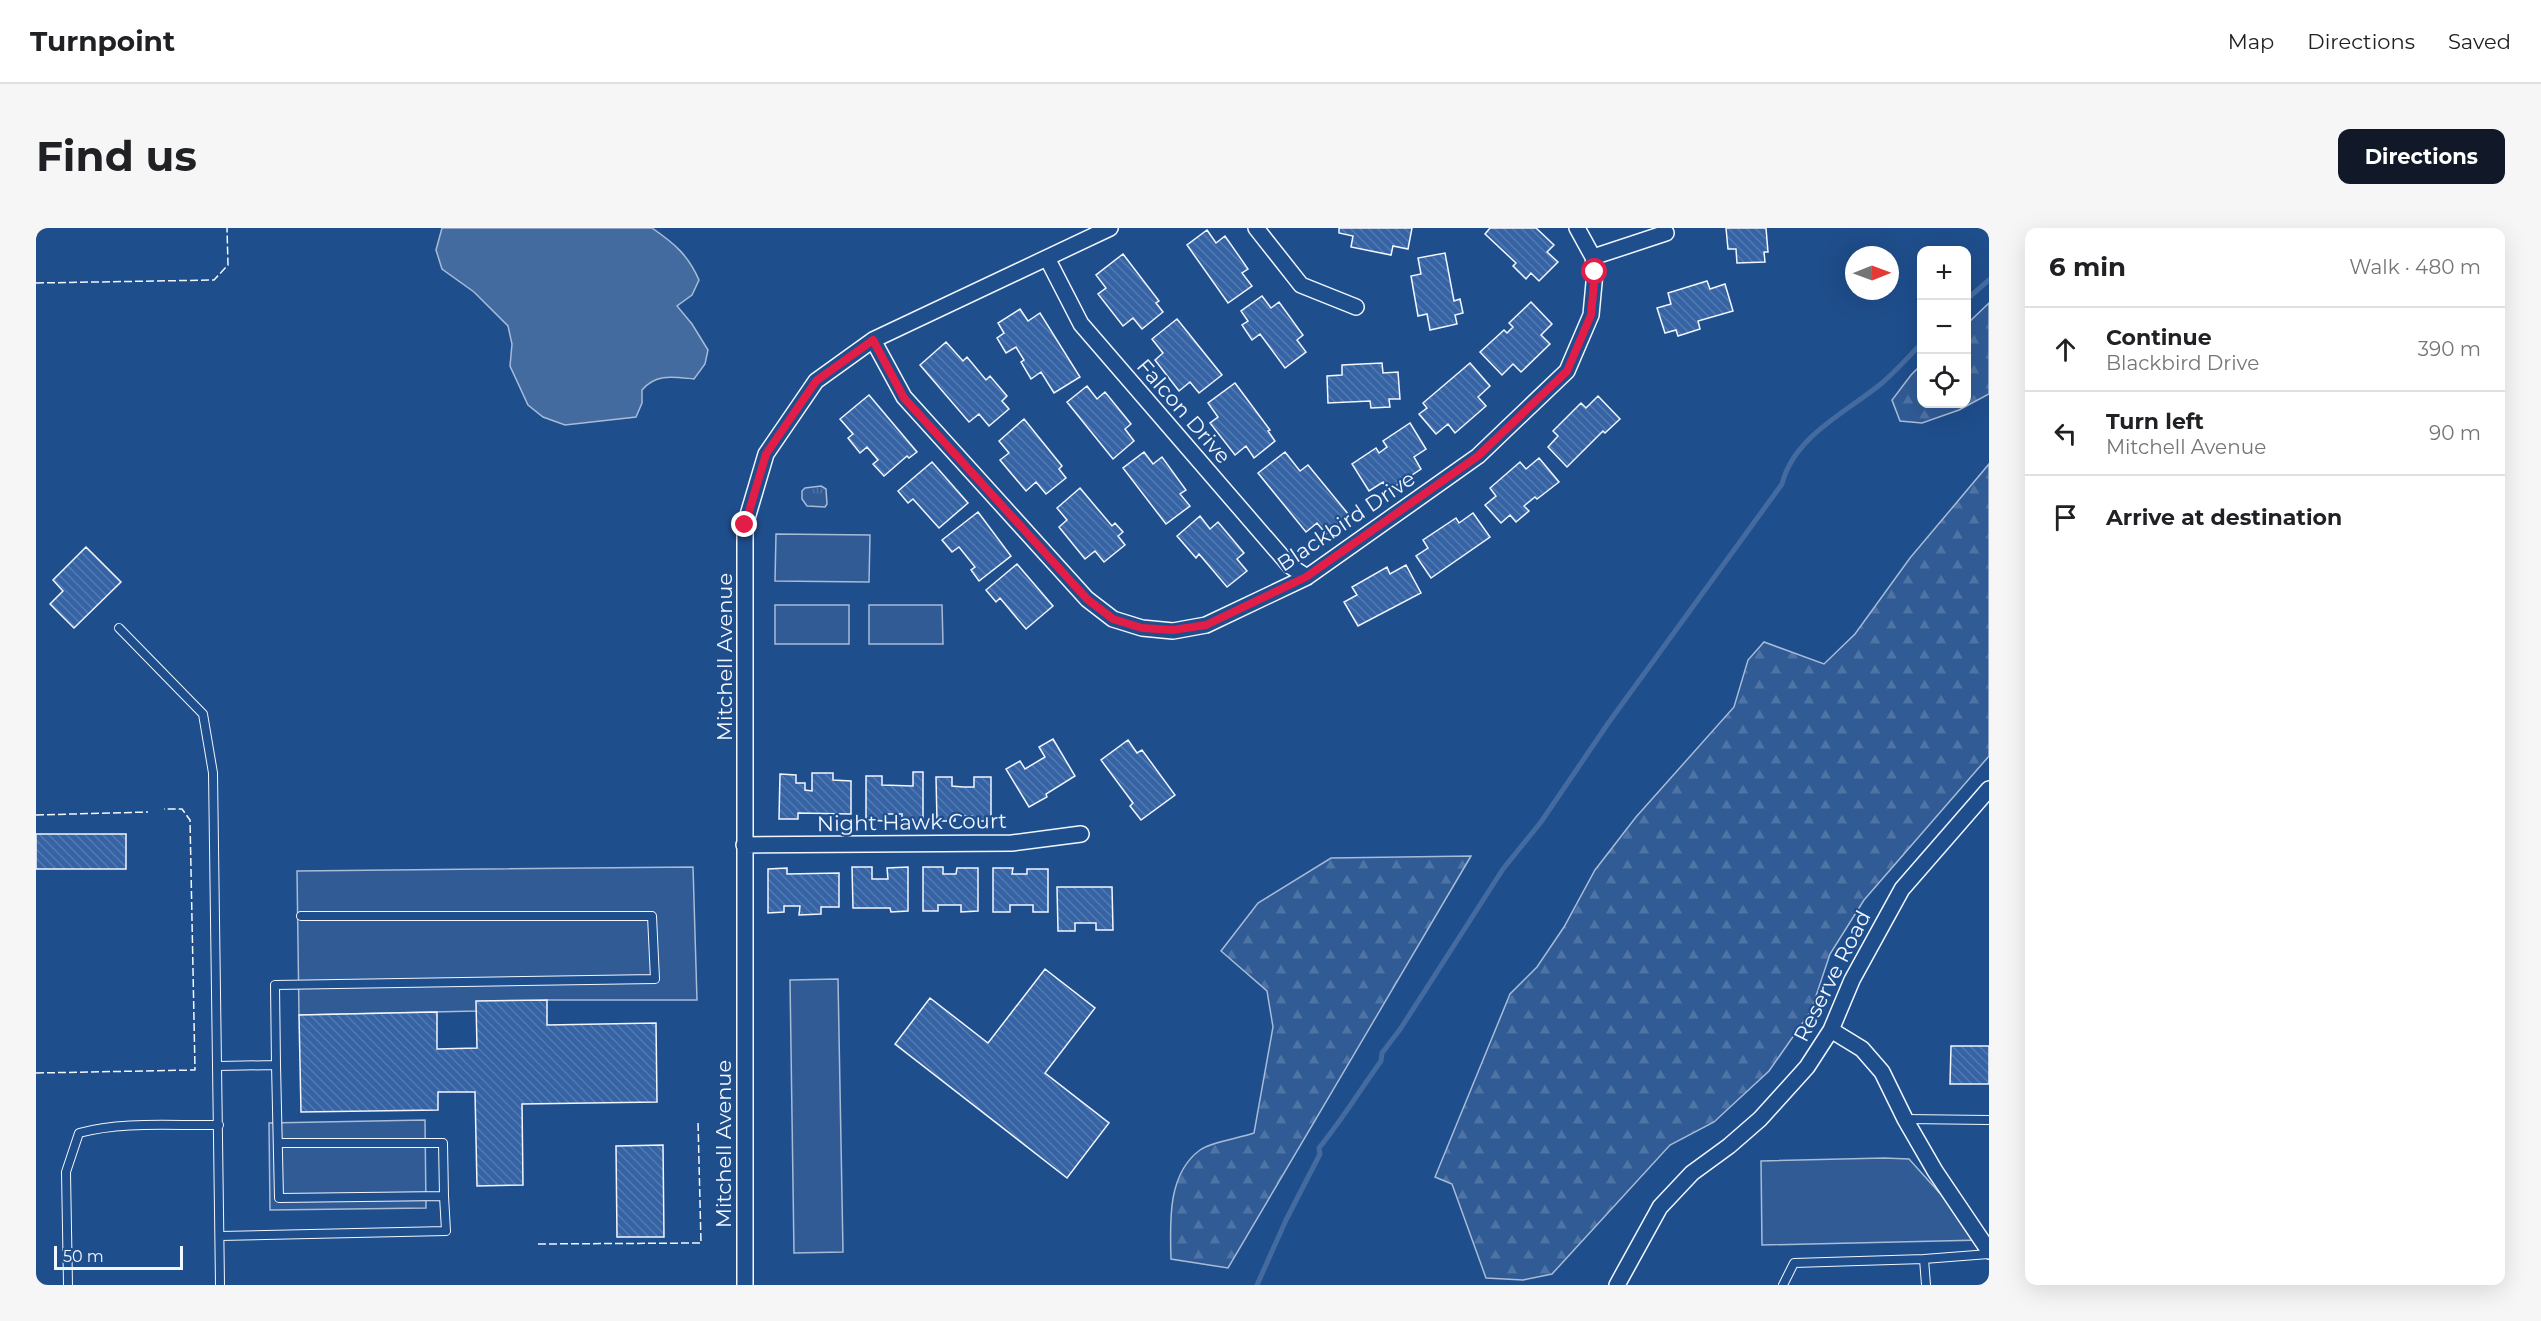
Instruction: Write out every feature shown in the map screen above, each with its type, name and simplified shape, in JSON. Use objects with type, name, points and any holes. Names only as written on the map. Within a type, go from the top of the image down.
[{"type":"street","name":"Mitchell Avenue","points":[[745,1285],[745,525],[766,454],[816,381],[873,340],[1110,228]]},
{"type":"street","points":[[1256,228],[1301,285],[1356,307]]},
{"type":"street","name":"Blackbird Drive","points":[[873,340],[904,398],[1087,599],[1113,619],[1142,628],[1173,630],[1206,625],[1306,577],[1478,456],[1567,371],[1591,315],[1595,272],[1593,257],[1577,228]]},
{"type":"street","points":[[1593,257],[1666,233]]},
{"type":"street","name":"Falcon Drive","points":[[1047,258],[1081,324],[1290,566],[1306,577]]},
{"type":"street","name":"Reserve Road","points":[[1617,1285],[1660,1207],[1692,1173],[1730,1146],[1760,1119],[1807,1067],[1831,1030],[1852,980],[1902,889],[1989,789]]},
{"type":"street","name":"Night Hawk Court","points":[[744,845],[1012,843],[1081,834]]},
{"type":"street","points":[[1831,1030],[1862,1049],[1882,1072],[1905,1119],[1935,1171],[1989,1253]]},
{"type":"lane","points":[[119,628],[203,714],[213,773],[220,1285]]},
{"type":"lane","points":[[302,916],[652,916],[655,980],[275,985],[279,1198],[444,1196]]},
{"type":"lane","points":[[218,1066],[276,1065]]},
{"type":"lane","points":[[1905,1119],[1989,1120]]},
{"type":"lane","points":[[68,1285],[66,1172],[79,1133],[96,1129],[139,1126],[219,1125]]},
{"type":"lane","points":[[220,1236],[446,1231],[443,1143],[278,1143]]},
{"type":"lane","points":[[1783,1285],[1794,1263],[1924,1259],[1989,1253]]},
{"type":"lane","points":[[1924,1259],[1926,1285]]},
{"type":"green space","points":[[1989,303],[1989,394],[1971,404],[1971,354],[1971,320]]},
{"type":"green space","points":[[1917,369],[1917,408],[1963,408],[1922,423],[1900,421],[1892,400]]},
{"type":"green space","points":[[1989,464],[1989,756],[1864,900],[1830,954],[1811,1011],[1769,1071],[1714,1122],[1670,1145],[1552,1274],[1523,1280],[1486,1278],[1452,1184],[1435,1177],[1510,994],[1537,967],[1564,927],[1595,870],[1636,817],[1734,707],[1748,660],[1764,642],[1824,664],[1855,634],[1910,558]]},
{"type":"green space","points":[[821,486],[826,489],[827,504],[825,507],[807,506],[802,499],[802,491],[805,488]]},
{"type":"green space","points":[[1471,856],[1228,1268],[1171,1259],[1171,1215],[1181,1172],[1189,1160],[1205,1147],[1254,1133],[1273,1027],[1267,991],[1221,951],[1258,903],[1331,858]]},
{"type":"shaded area","points":[[442,228],[652,228],[680,251],[699,280],[692,295],[677,306],[692,324],[708,350],[705,364],[694,379],[666,377],[647,385],[642,390],[642,403],[636,417],[565,425],[543,417],[528,405],[510,366],[512,344],[508,326],[474,292],[442,269],[436,250]]},
{"type":"shaded area","points":[[776,534],[870,535],[869,582],[775,581]]},
{"type":"shaded area","points":[[775,605],[849,605],[849,644],[775,644]]},
{"type":"shaded area","points":[[869,605],[942,605],[943,644],[869,644]]},
{"type":"shaded area","points":[[693,867],[697,1000],[547,1000],[477,1011],[299,1015],[297,871]]},
{"type":"shaded area","points":[[838,979],[843,1252],[794,1253],[790,980]]},
{"type":"shaded area","points":[[425,1120],[426,1208],[270,1210],[269,1123]]},
{"type":"shaded area","points":[[1909,1159],[1982,1240],[1762,1245],[1761,1161]]},
{"type":"building","points":[[1339,228],[1412,228],[1408,249],[1393,246],[1391,255],[1351,247],[1353,236],[1339,233]]},
{"type":"building","points":[[1490,228],[1536,228],[1554,245],[1547,252],[1558,262],[1539,281],[1531,273],[1526,279],[1513,266],[1516,263],[1485,234]]},
{"type":"building","points":[[1726,228],[1766,228],[1768,252],[1764,252],[1765,262],[1737,263],[1736,249],[1728,249]]},
{"type":"building","points":[[1207,230],[1216,243],[1225,236],[1248,269],[1242,273],[1252,286],[1228,303],[1187,245]]},
{"type":"building","points":[[1445,253],[1454,301],[1460,299],[1463,313],[1455,315],[1457,324],[1430,330],[1427,314],[1418,316],[1411,276],[1421,274],[1418,258]]},
{"type":"building","points":[[1123,254],[1159,301],[1156,303],[1163,312],[1142,329],[1133,318],[1123,326],[1098,294],[1106,288],[1096,275]]},
{"type":"building","points":[[1707,281],[1710,289],[1725,284],[1733,311],[1698,321],[1700,329],[1678,336],[1676,330],[1665,333],[1657,308],[1671,304],[1668,293]]},
{"type":"building","points":[[1262,296],[1271,308],[1279,302],[1303,335],[1297,340],[1306,352],[1285,368],[1260,334],[1252,340],[1242,325],[1248,321],[1241,311]]},
{"type":"building","points":[[1531,302],[1552,324],[1541,335],[1550,344],[1521,372],[1513,364],[1502,375],[1480,352],[1504,330],[1507,333],[1513,327],[1509,323]]},
{"type":"building","points":[[1020,309],[1028,321],[1040,313],[1080,377],[1054,393],[1041,372],[1031,379],[1021,362],[1024,360],[1016,347],[1006,353],[997,338],[1004,333],[998,323]]},
{"type":"building","points":[[1177,319],[1222,375],[1199,393],[1190,382],[1179,391],[1155,360],[1163,353],[1152,339]]},
{"type":"building","points":[[946,342],[963,361],[967,357],[986,380],[990,376],[1007,396],[1002,401],[1009,409],[989,426],[979,414],[969,422],[920,365]]},
{"type":"building","points":[[1382,363],[1383,373],[1398,372],[1400,399],[1389,399],[1390,407],[1371,408],[1370,401],[1328,403],[1327,376],[1342,375],[1342,365]]},
{"type":"building","points":[[1470,363],[1490,386],[1478,397],[1486,406],[1455,433],[1448,424],[1436,434],[1419,414],[1427,408],[1423,403]]},
{"type":"building","points":[[1235,383],[1270,430],[1268,431],[1275,441],[1254,458],[1246,446],[1235,455],[1210,423],[1218,417],[1208,403]]},
{"type":"building","points":[[1087,386],[1097,399],[1105,392],[1131,424],[1125,429],[1134,441],[1113,459],[1067,402]]},
{"type":"building","points":[[869,395],[917,452],[909,458],[907,456],[884,476],[873,464],[878,460],[867,447],[860,453],[848,438],[853,434],[840,419]]},
{"type":"building","points":[[1598,396],[1620,419],[1605,433],[1603,431],[1567,467],[1548,447],[1558,436],[1553,431],[1581,403],[1586,408]]},
{"type":"building","points":[[1024,419],[1062,466],[1059,469],[1066,478],[1046,494],[1036,482],[1026,491],[1000,460],[1009,453],[999,441]]},
{"type":"building","points":[[1410,423],[1426,449],[1414,457],[1421,469],[1388,491],[1383,482],[1369,491],[1352,464],[1376,448],[1379,453],[1387,447],[1383,441]]},
{"type":"building","points":[[1144,452],[1153,464],[1162,457],[1186,490],[1180,494],[1190,506],[1166,524],[1123,468]]},
{"type":"building","points":[[1285,452],[1300,471],[1308,465],[1349,515],[1326,534],[1317,523],[1306,532],[1258,473]]},
{"type":"building","points":[[1539,458],[1559,482],[1524,506],[1529,511],[1516,522],[1510,515],[1501,523],[1485,505],[1496,496],[1490,488],[1520,462],[1526,469]]},
{"type":"building","points":[[932,462],[968,503],[939,528],[913,499],[908,503],[898,491]]},
{"type":"building","points":[[1080,488],[1112,526],[1115,523],[1123,532],[1118,536],[1125,545],[1104,562],[1095,551],[1085,559],[1059,527],[1067,520],[1057,508]]},
{"type":"building","points":[[978,512],[1011,556],[979,581],[971,570],[975,567],[959,547],[952,552],[942,540]]},
{"type":"building","points":[[1473,513],[1490,537],[1431,578],[1416,556],[1428,548],[1423,540],[1456,518],[1459,523]]},
{"type":"building","points":[[1200,516],[1210,529],[1218,522],[1244,553],[1237,559],[1247,571],[1227,587],[1199,554],[1196,558],[1177,536]]},
{"type":"building","points":[[86,547],[121,582],[74,628],[50,604],[63,591],[53,580]]},
{"type":"building","points":[[1017,564],[1053,606],[1026,629],[1000,598],[996,602],[986,590]]},
{"type":"building","points":[[1406,565],[1421,593],[1358,626],[1344,602],[1357,595],[1352,587],[1387,567],[1390,574]]},
{"type":"building","points":[[1053,739],[1075,776],[1029,807],[1006,769],[1020,761],[1025,769],[1045,757],[1039,747]]},
{"type":"building","points":[[1128,740],[1137,753],[1142,750],[1175,795],[1141,820],[1130,806],[1133,803],[1101,760]]},
{"type":"building","points":[[913,772],[923,772],[923,822],[902,822],[902,814],[885,814],[885,821],[866,820],[866,776],[882,776],[882,785],[913,786]]},
{"type":"building","points":[[812,773],[833,773],[833,780],[851,781],[851,814],[798,813],[798,819],[779,819],[780,774],[796,775],[796,783],[805,783],[805,790],[812,791]]},
{"type":"building","points":[[936,777],[952,777],[952,786],[974,787],[974,777],[991,777],[991,821],[972,821],[972,816],[955,816],[955,821],[937,821]]},
{"type":"building","points":[[36,834],[126,834],[126,869],[36,869]]},
{"type":"building","points":[[852,867],[872,867],[872,879],[888,879],[887,868],[908,867],[908,911],[891,912],[890,908],[853,908]]},
{"type":"building","points":[[923,867],[943,867],[943,874],[956,874],[957,868],[978,868],[978,911],[961,912],[961,905],[938,905],[938,911],[923,911]]},
{"type":"building","points":[[787,868],[787,874],[839,873],[839,907],[821,907],[821,914],[799,915],[800,906],[784,906],[784,912],[768,913],[768,869]]},
{"type":"building","points":[[993,868],[1013,868],[1012,874],[1027,874],[1027,869],[1048,869],[1048,912],[1033,912],[1033,905],[1010,905],[1010,912],[993,912]]},
{"type":"building","points":[[1057,887],[1112,887],[1113,930],[1096,930],[1096,923],[1075,923],[1075,931],[1058,931]]},
{"type":"building","points":[[1045,969],[1095,1008],[1045,1073],[1109,1123],[1067,1178],[895,1044],[930,998],[988,1043]]},
{"type":"building","points":[[547,1000],[547,1025],[656,1023],[657,1102],[522,1104],[523,1185],[477,1186],[475,1092],[438,1092],[438,1110],[301,1112],[299,1015],[437,1012],[437,1049],[477,1048],[476,1001]]},
{"type":"building","points":[[1951,1046],[1989,1046],[1989,1084],[1950,1084]]},
{"type":"building","points":[[663,1145],[664,1237],[617,1237],[616,1146]]},
{"type":"waterway","points":[[1971,296],[1989,280]]},
{"type":"waterway","points":[[1257,1285],[1286,1220],[1320,1154],[1319,1148],[1381,1061],[1382,1053],[1401,1028],[1503,869],[1541,822],[1609,722],[1782,484],[1788,467],[1798,452],[1823,426],[1882,383],[1917,348]]},
{"type":"fence","points":[[36,283],[214,280],[228,265],[227,228]]},
{"type":"fence","points":[[36,1073],[195,1070],[190,820],[182,809],[164,809]]},
{"type":"fence","points":[[36,815],[148,812]]},
{"type":"fence","points":[[538,1244],[701,1243],[698,1121]]},
{"type":"route","points":[[745,525],[766,454],[816,381],[873,340],[904,398],[1087,599],[1113,619],[1142,628],[1173,630],[1206,625],[1306,577],[1478,456],[1567,371],[1591,315],[1595,272]]}]
